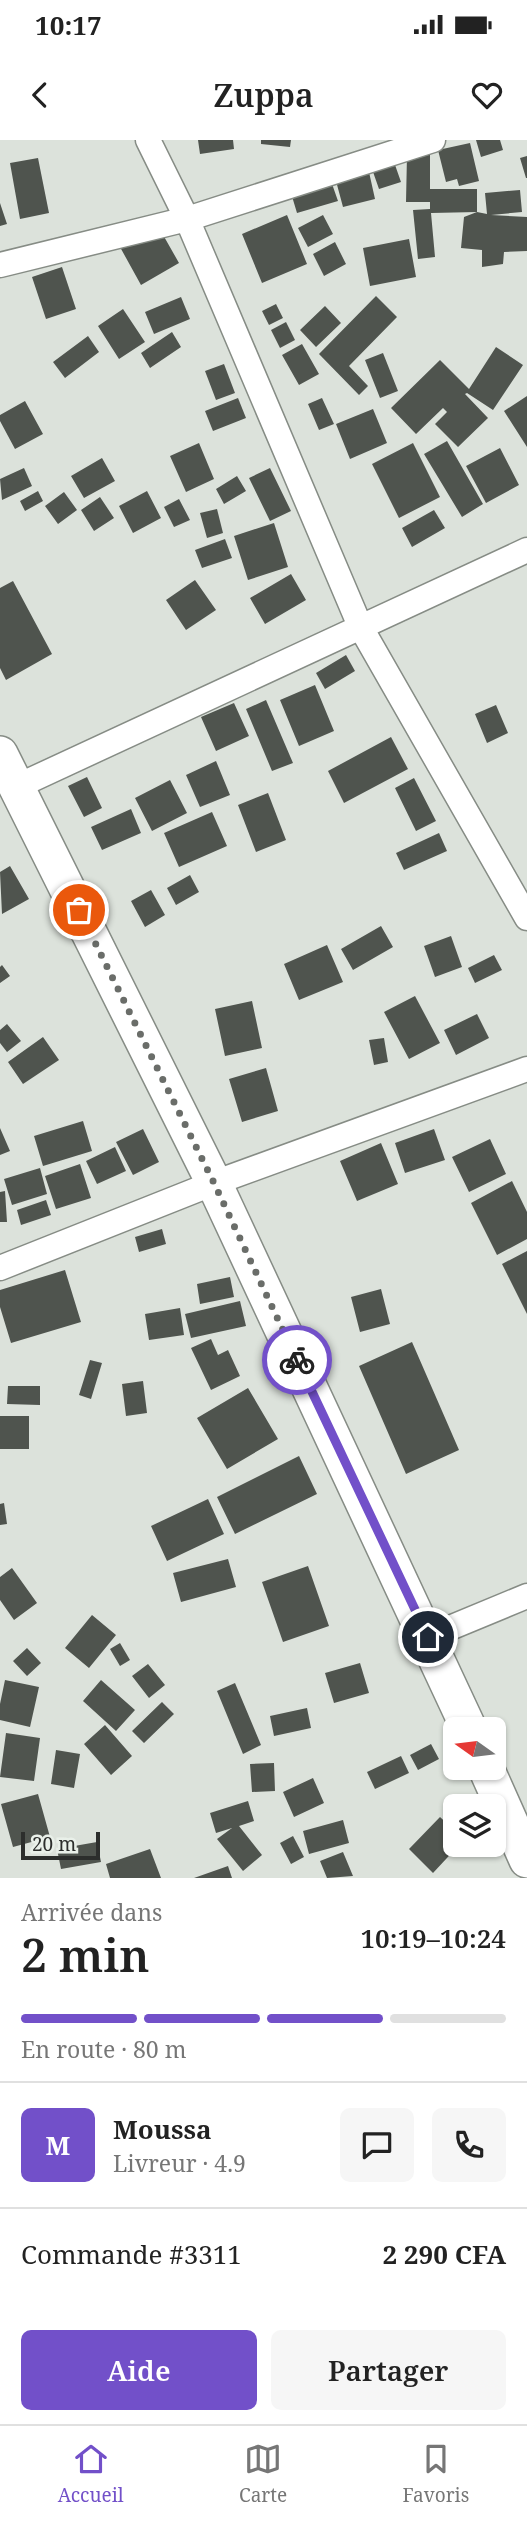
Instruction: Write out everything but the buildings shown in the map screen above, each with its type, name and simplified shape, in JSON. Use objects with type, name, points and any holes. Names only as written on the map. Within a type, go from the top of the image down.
[{"type":"street","points":[[148,140],[187,219],[360,626],[527,918]]},
{"type":"street","points":[[0,265],[187,219],[433,140]]},
{"type":"street","points":[[464,1717],[214,1183],[8,777],[360,626],[527,550]]},
{"type":"street","points":[[0,1268],[214,1183],[527,1069]]},
{"type":"street","points":[[428,1637],[527,1596]]},
{"type":"street","points":[[491,1780],[527,1860]]},
{"type":"way so far","points":[[79,910],[214,1183],[297,1360]]},
{"type":"route","points":[[297,1360],[428,1637]]}]
